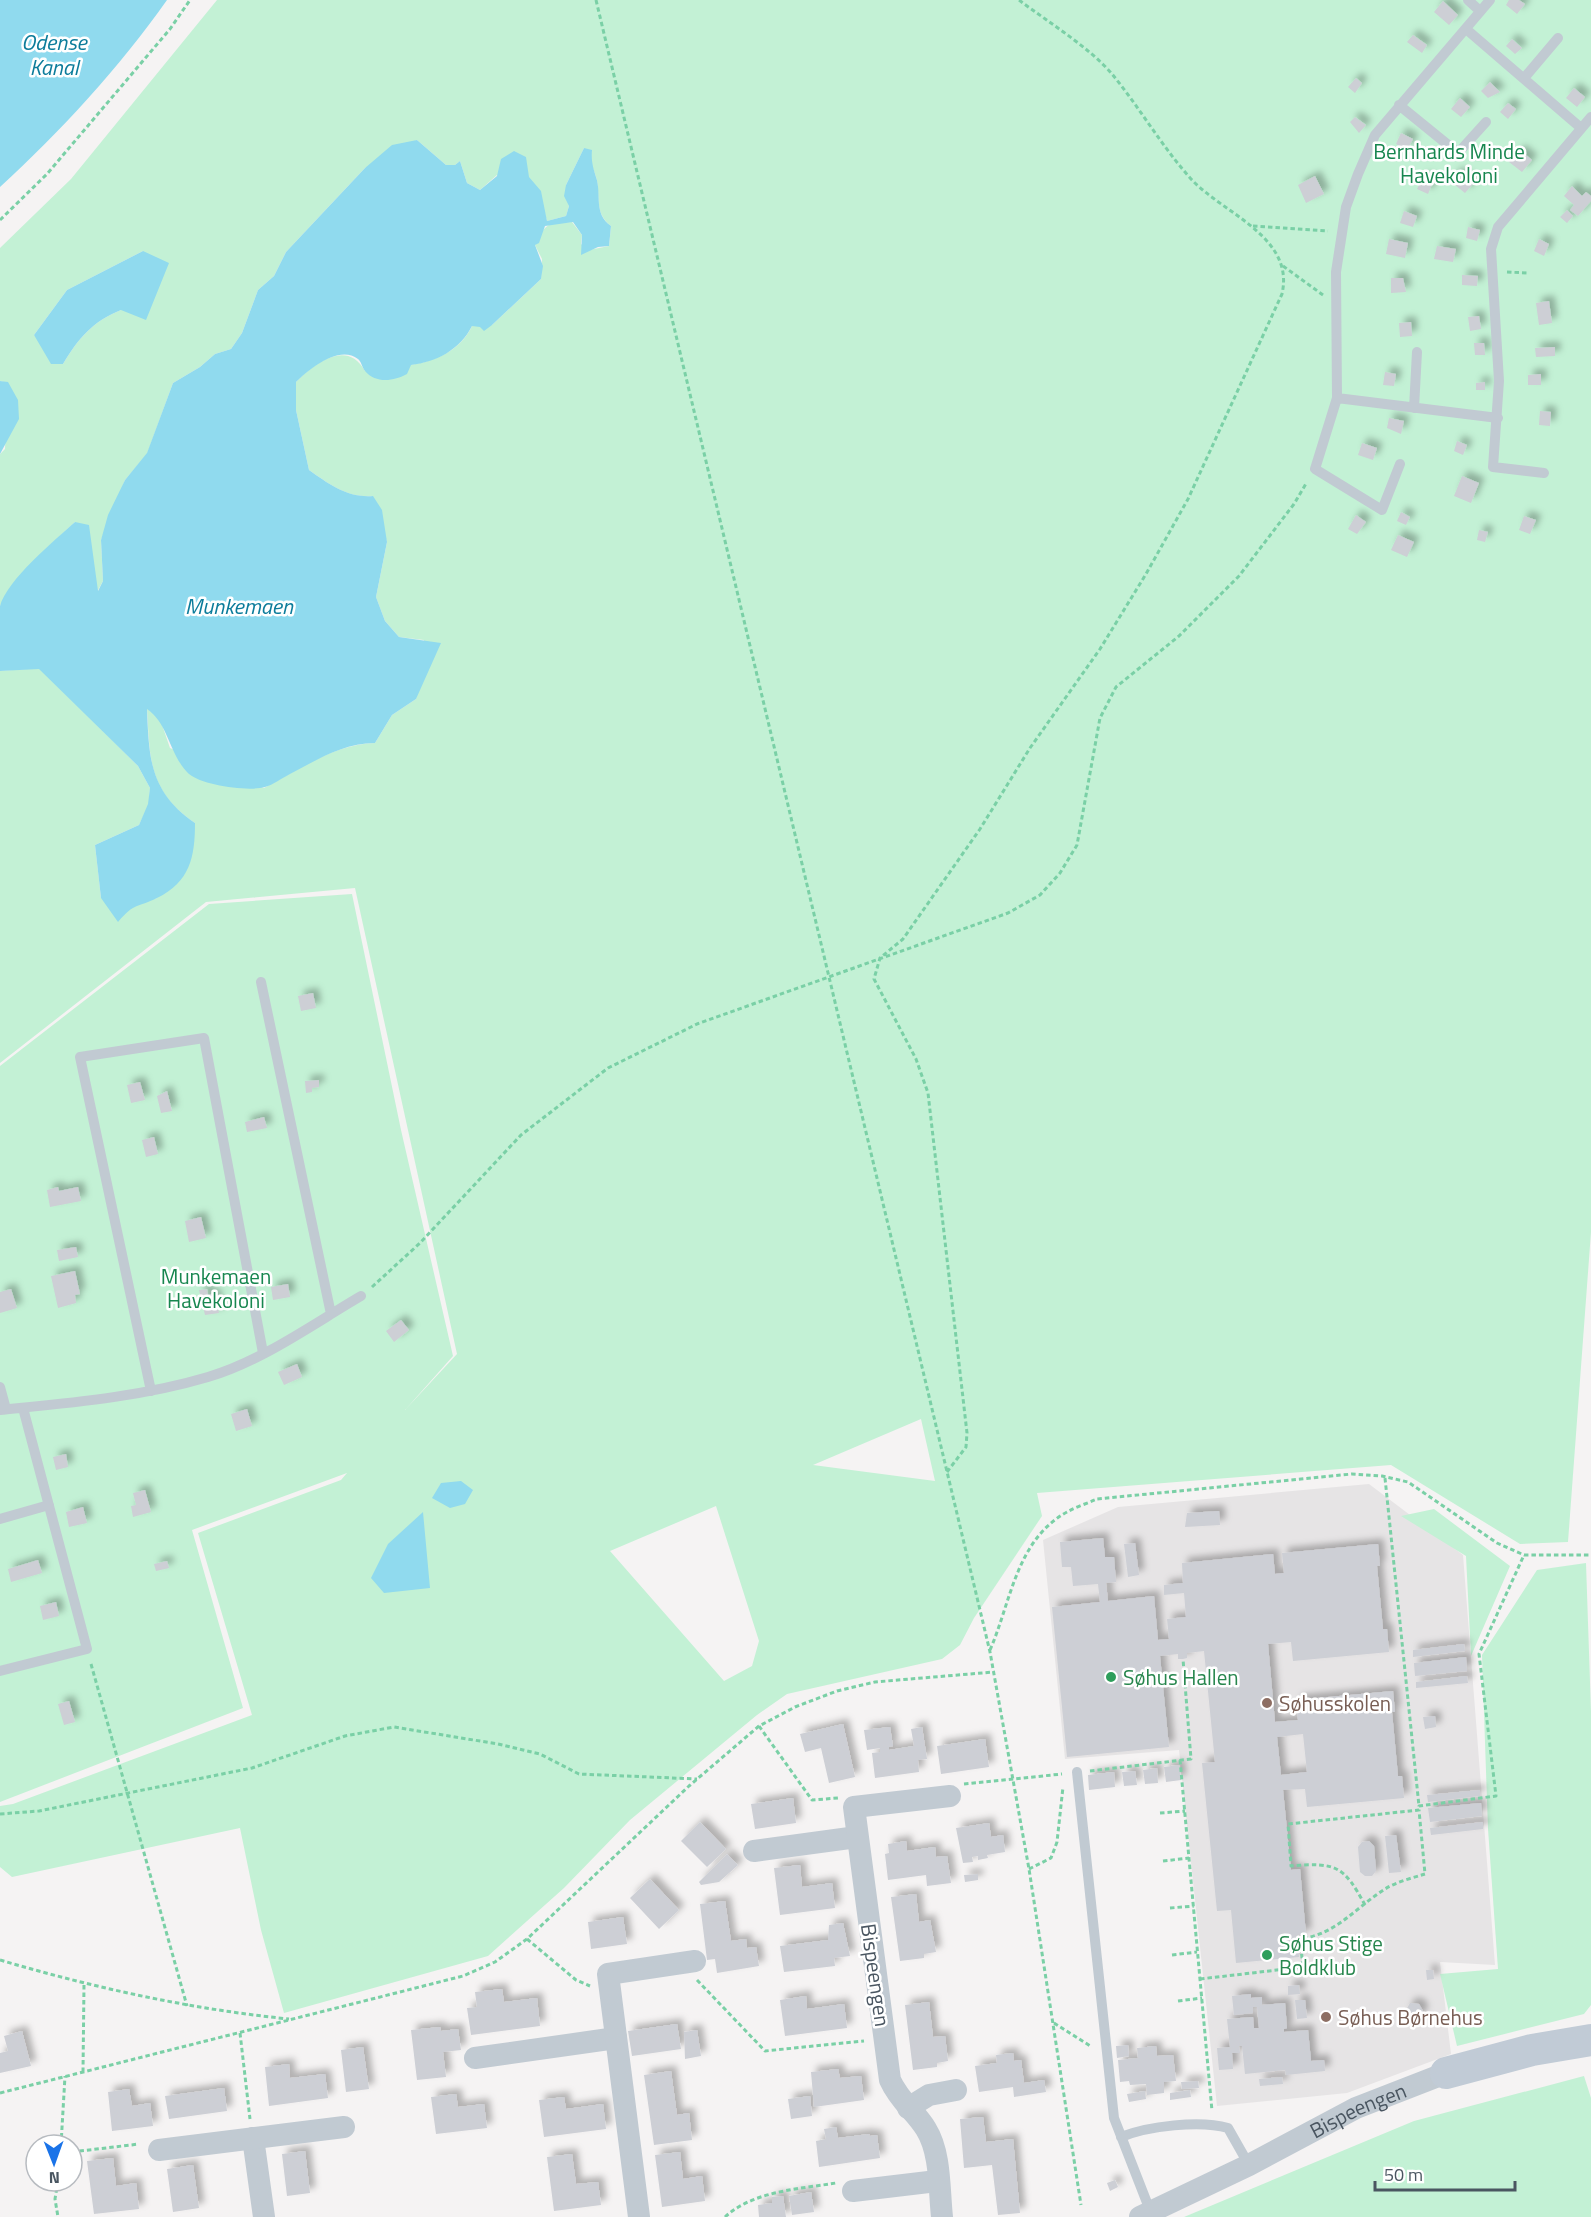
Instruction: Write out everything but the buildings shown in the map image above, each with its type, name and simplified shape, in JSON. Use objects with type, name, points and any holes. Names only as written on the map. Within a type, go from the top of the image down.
[{"type":"street","points":[[854,1807],[950,1796]]},
{"type":"street","name":"Bispeengen","points":[[854,1807],[890,2080],[898,2098],[926,2129],[934,2148],[942,2217]]},
{"type":"street","points":[[754,1851],[857,1837]]},
{"type":"street","points":[[639,2217],[608,1974],[695,1961]]},
{"type":"street","points":[[475,2058],[616,2038]]},
{"type":"street","name":"Bispeengen","points":[[1146,2215],[1249,2165],[1356,2108],[1446,2073],[1532,2050],[1590,2040]]},
{"type":"street","points":[[908,2108],[929,2095],[956,2090]]},
{"type":"street","points":[[159,2150],[344,2127]]},
{"type":"street","points":[[253,2138],[264,2217]]},
{"type":"street","points":[[854,2191],[937,2181]]},
{"type":"lane","points":[[1468,0],[1480,11]]},
{"type":"lane","points":[[1400,464],[1382,510],[1315,469],[1338,398],[1335,304],[1341,232],[1347,207],[1375,135],[1490,0]]},
{"type":"lane","points":[[1466,29],[1525,77],[1581,128]]},
{"type":"lane","points":[[1525,77],[1558,38]]},
{"type":"lane","points":[[1399,105],[1458,153],[1486,122]]},
{"type":"lane","points":[[1544,473],[1493,467],[1499,381],[1491,249],[1498,227],[1591,117]]},
{"type":"lane","points":[[1414,408],[1417,352]]},
{"type":"lane","points":[[1338,398],[1498,418]]},
{"type":"lane","points":[[261,982],[331,1314]]},
{"type":"lane","points":[[151,1391],[80,1057],[204,1038],[263,1353]]},
{"type":"lane","points":[[0,1387],[3,1410],[151,1391],[210,1377],[263,1353],[361,1296]]},
{"type":"lane","points":[[0,1671],[87,1648],[23,1408]]},
{"type":"lane","points":[[0,1519],[49,1505]]},
{"type":"lane","points":[[1077,1772],[1114,2118],[1146,2215]]},
{"type":"lane","points":[[1121,2138],[1137,2131],[1213,2123],[1228,2127],[1249,2165]]},
{"type":"path","points":[[0,220],[55,165],[170,29],[190,0]]},
{"type":"path","points":[[596,0],[990,1652],[1029,1869],[1081,2205]]},
{"type":"path","points":[[1019,0],[1102,64],[1193,181],[1252,226],[1269,244],[1283,266],[1335,304]]},
{"type":"path","points":[[1252,226],[1341,232]]},
{"type":"path","points":[[947,1473],[966,1447],[967,1433],[928,1094],[916,1059],[874,979],[880,958],[903,939],[980,829],[1030,747],[1100,649],[1146,574],[1188,499],[1282,294],[1285,281],[1283,266]]},
{"type":"path","points":[[361,1296],[420,1243],[521,1135],[608,1068],[697,1024],[1008,913],[1040,895],[1060,873],[1077,845],[1100,718],[1116,687],[1179,636],[1239,576],[1294,504],[1315,469]]},
{"type":"path","points":[[990,1652],[1011,1586],[1024,1557],[1041,1534],[1066,1512],[1097,1499],[1352,1474],[1408,1482],[1497,1543],[1524,1555],[1550,1557],[1591,1555]]},
{"type":"path","points":[[1200,1979],[1303,1967],[1300,1939],[1321,1935],[1338,1927],[1386,1888],[1425,1874],[1385,1478]]},
{"type":"path","points":[[1365,1905],[1351,1879],[1341,1871],[1313,1864],[1291,1866],[1288,1824],[1496,1796],[1479,1654],[1524,1555]]},
{"type":"path","points":[[87,1648],[187,2006]]},
{"type":"path","points":[[950,1796],[959,1785],[1191,1759],[1183,1659]]},
{"type":"path","points":[[0,2093],[463,1976],[495,1962],[527,1938],[698,1779],[759,1726],[795,1707],[837,1691],[875,1682],[993,1672]]},
{"type":"path","points":[[759,1726],[812,1800],[842,1798],[854,1807]]},
{"type":"path","points":[[0,1815],[39,1811],[252,1767],[345,1736],[394,1727],[423,1730],[540,1754],[579,1774],[698,1779]]},
{"type":"path","points":[[1180,1760],[1213,2123]]},
{"type":"path","points":[[1029,1869],[1051,1858],[1054,1850],[1064,1773]]},
{"type":"path","points":[[1160,1813],[1185,1811]]},
{"type":"path","points":[[1163,1861],[1189,1858]]},
{"type":"path","points":[[1170,1908],[1194,1906]]},
{"type":"path","points":[[527,1938],[576,1980],[592,1987],[609,1985]]},
{"type":"path","points":[[1172,1955],[1197,1952]]},
{"type":"path","points":[[0,1960],[84,1984],[187,2006],[293,2020]]},
{"type":"path","points":[[695,1961],[697,1983],[765,2051],[884,2039]]},
{"type":"path","points":[[83,2072],[84,1984]]},
{"type":"path","points":[[1178,2001],[1202,1998]]},
{"type":"path","points":[[1054,2023],[1106,2056]]},
{"type":"path","points":[[240,2033],[253,2138]]},
{"type":"path","points":[[62,2133],[65,2076]]},
{"type":"path","points":[[84,2151],[142,2144],[159,2150]]},
{"type":"path","points":[[725,2217],[737,2206],[784,2191],[844,2182],[854,2191]]},
{"type":"path","points":[[57,2193],[58,2217]]},
{"type":"shaded area","name":"Søhusskolen","points":[[1369,1484],[1463,1555],[1495,1965],[1440,1962],[1451,2054],[1347,2093],[1217,2106],[1179,1750],[1065,1759],[1043,1540],[1118,1507]]},
{"type":"green space","points":[[217,0],[1591,0],[1591,1232],[1568,1542],[1520,1544],[1391,1465],[1037,1493],[1042,1516],[974,1618],[960,1645],[942,1659],[787,1694],[757,1715],[630,1820],[564,1888],[488,1956],[284,2013],[261,1930],[240,1828],[12,1877],[0,1867],[0,1806],[13,1804],[252,1715],[198,1533],[341,1480],[347,1473],[192,1530],[243,1708],[0,1802],[0,1066],[209,904],[352,894],[401,1130],[453,1356],[405,1410],[457,1354],[355,888],[206,902],[0,1063],[0,671],[39,668],[138,766],[150,788],[149,804],[139,825],[95,845],[101,898],[132,906],[157,898],[195,823],[168,799],[154,773],[147,708],[160,719],[170,748],[264,788],[332,753],[360,744],[375,743],[392,715],[416,699],[424,640],[399,637],[385,621],[376,597],[387,542],[372,496],[346,492],[309,470],[296,410],[296,382],[321,362],[340,355],[358,362],[365,371],[426,362],[440,356],[453,349],[464,339],[472,326],[492,325],[541,279],[542,259],[535,245],[545,228],[553,224],[572,222],[582,235],[581,244],[589,250],[609,246],[611,226],[600,211],[596,177],[584,148],[566,185],[569,206],[566,216],[547,221],[545,214],[497,175],[480,190],[467,183],[460,161],[455,165],[446,165],[417,140],[365,168],[286,252],[274,276],[258,290],[242,333],[231,349],[215,354],[200,367],[173,383],[147,454],[125,480],[101,540],[103,581],[97,592],[75,522],[25,571],[0,606],[0,454],[5,449],[8,383],[0,381],[0,248],[71,179]],"holes":[[[143,251],[121,310],[94,325],[74,347],[63,364],[34,335],[67,290]],[[921,1419],[935,1481],[813,1465]],[[716,1506],[759,1641],[752,1666],[724,1681],[610,1551]]]},
{"type":"green space","points":[[1434,1509],[1510,1566],[1471,1656],[1466,1556],[1401,1516]]},
{"type":"green space","points":[[1586,1563],[1591,1712],[1591,2005],[1584,2014],[1457,2046],[1440,1974],[1498,1969],[1488,1829],[1482,1655],[1537,1570]]},
{"type":"green space","points":[[1584,2076],[1591,2098],[1591,2217],[1184,2217],[1414,2121]]},
{"type":"water","name":"Odense Kanal","points":[[0,0],[167,0],[88,98],[0,187]]},
{"type":"water","name":"Munkemaen","points":[[417,140],[446,165],[455,165],[460,161],[467,183],[480,190],[497,176],[501,159],[514,151],[526,157],[529,177],[541,191],[547,221],[566,216],[569,206],[564,196],[566,185],[584,148],[592,150],[600,210],[605,221],[611,226],[609,246],[598,247],[581,255],[582,235],[573,222],[545,226],[539,243],[535,245],[543,266],[541,279],[484,331],[480,327],[472,326],[454,348],[438,358],[411,365],[407,374],[396,378],[380,380],[374,378],[365,371],[358,359],[350,355],[342,355],[324,360],[296,382],[296,410],[309,470],[331,485],[347,492],[373,496],[382,510],[387,542],[376,597],[385,621],[399,637],[441,643],[416,699],[392,715],[375,743],[352,746],[331,753],[265,787],[248,789],[195,778],[182,766],[165,731],[147,709],[149,744],[155,773],[169,799],[195,823],[194,847],[184,876],[177,884],[157,898],[133,908],[118,922],[101,898],[95,845],[139,825],[148,804],[150,788],[138,766],[39,669],[0,671],[0,606],[12,584],[75,522],[89,525],[98,591],[103,581],[101,540],[108,515],[125,480],[147,453],[173,383],[200,367],[215,354],[231,349],[242,333],[258,290],[274,276],[286,252],[365,168],[392,145]]},
{"type":"water","points":[[143,251],[169,263],[146,320],[121,310],[111,314],[87,332],[63,364],[51,364],[34,335],[67,290]]},
{"type":"water","points":[[0,381],[8,382],[18,400],[19,419],[0,454]]},
{"type":"water","points":[[461,1481],[473,1490],[465,1504],[450,1508],[432,1498],[441,1483]]},
{"type":"water","points":[[423,1512],[430,1588],[384,1593],[371,1578],[388,1544]]},
{"type":"place","name":"Søhus Hallen","points":[[1111,1677]]},
{"type":"place","name":"Søhusskolen","points":[[1267,1703]]},
{"type":"place","name":"Søhus Stige Boldklub","points":[[1267,1955]]},
{"type":"place","name":"Søhus Børnehus","points":[[1326,2017]]},
{"type":"park label","name":"Bernhards Minde Havekoloni","points":[[1449,163]]},
{"type":"park label","name":"Munkemaen Havekoloni","points":[[216,1288]]}]
